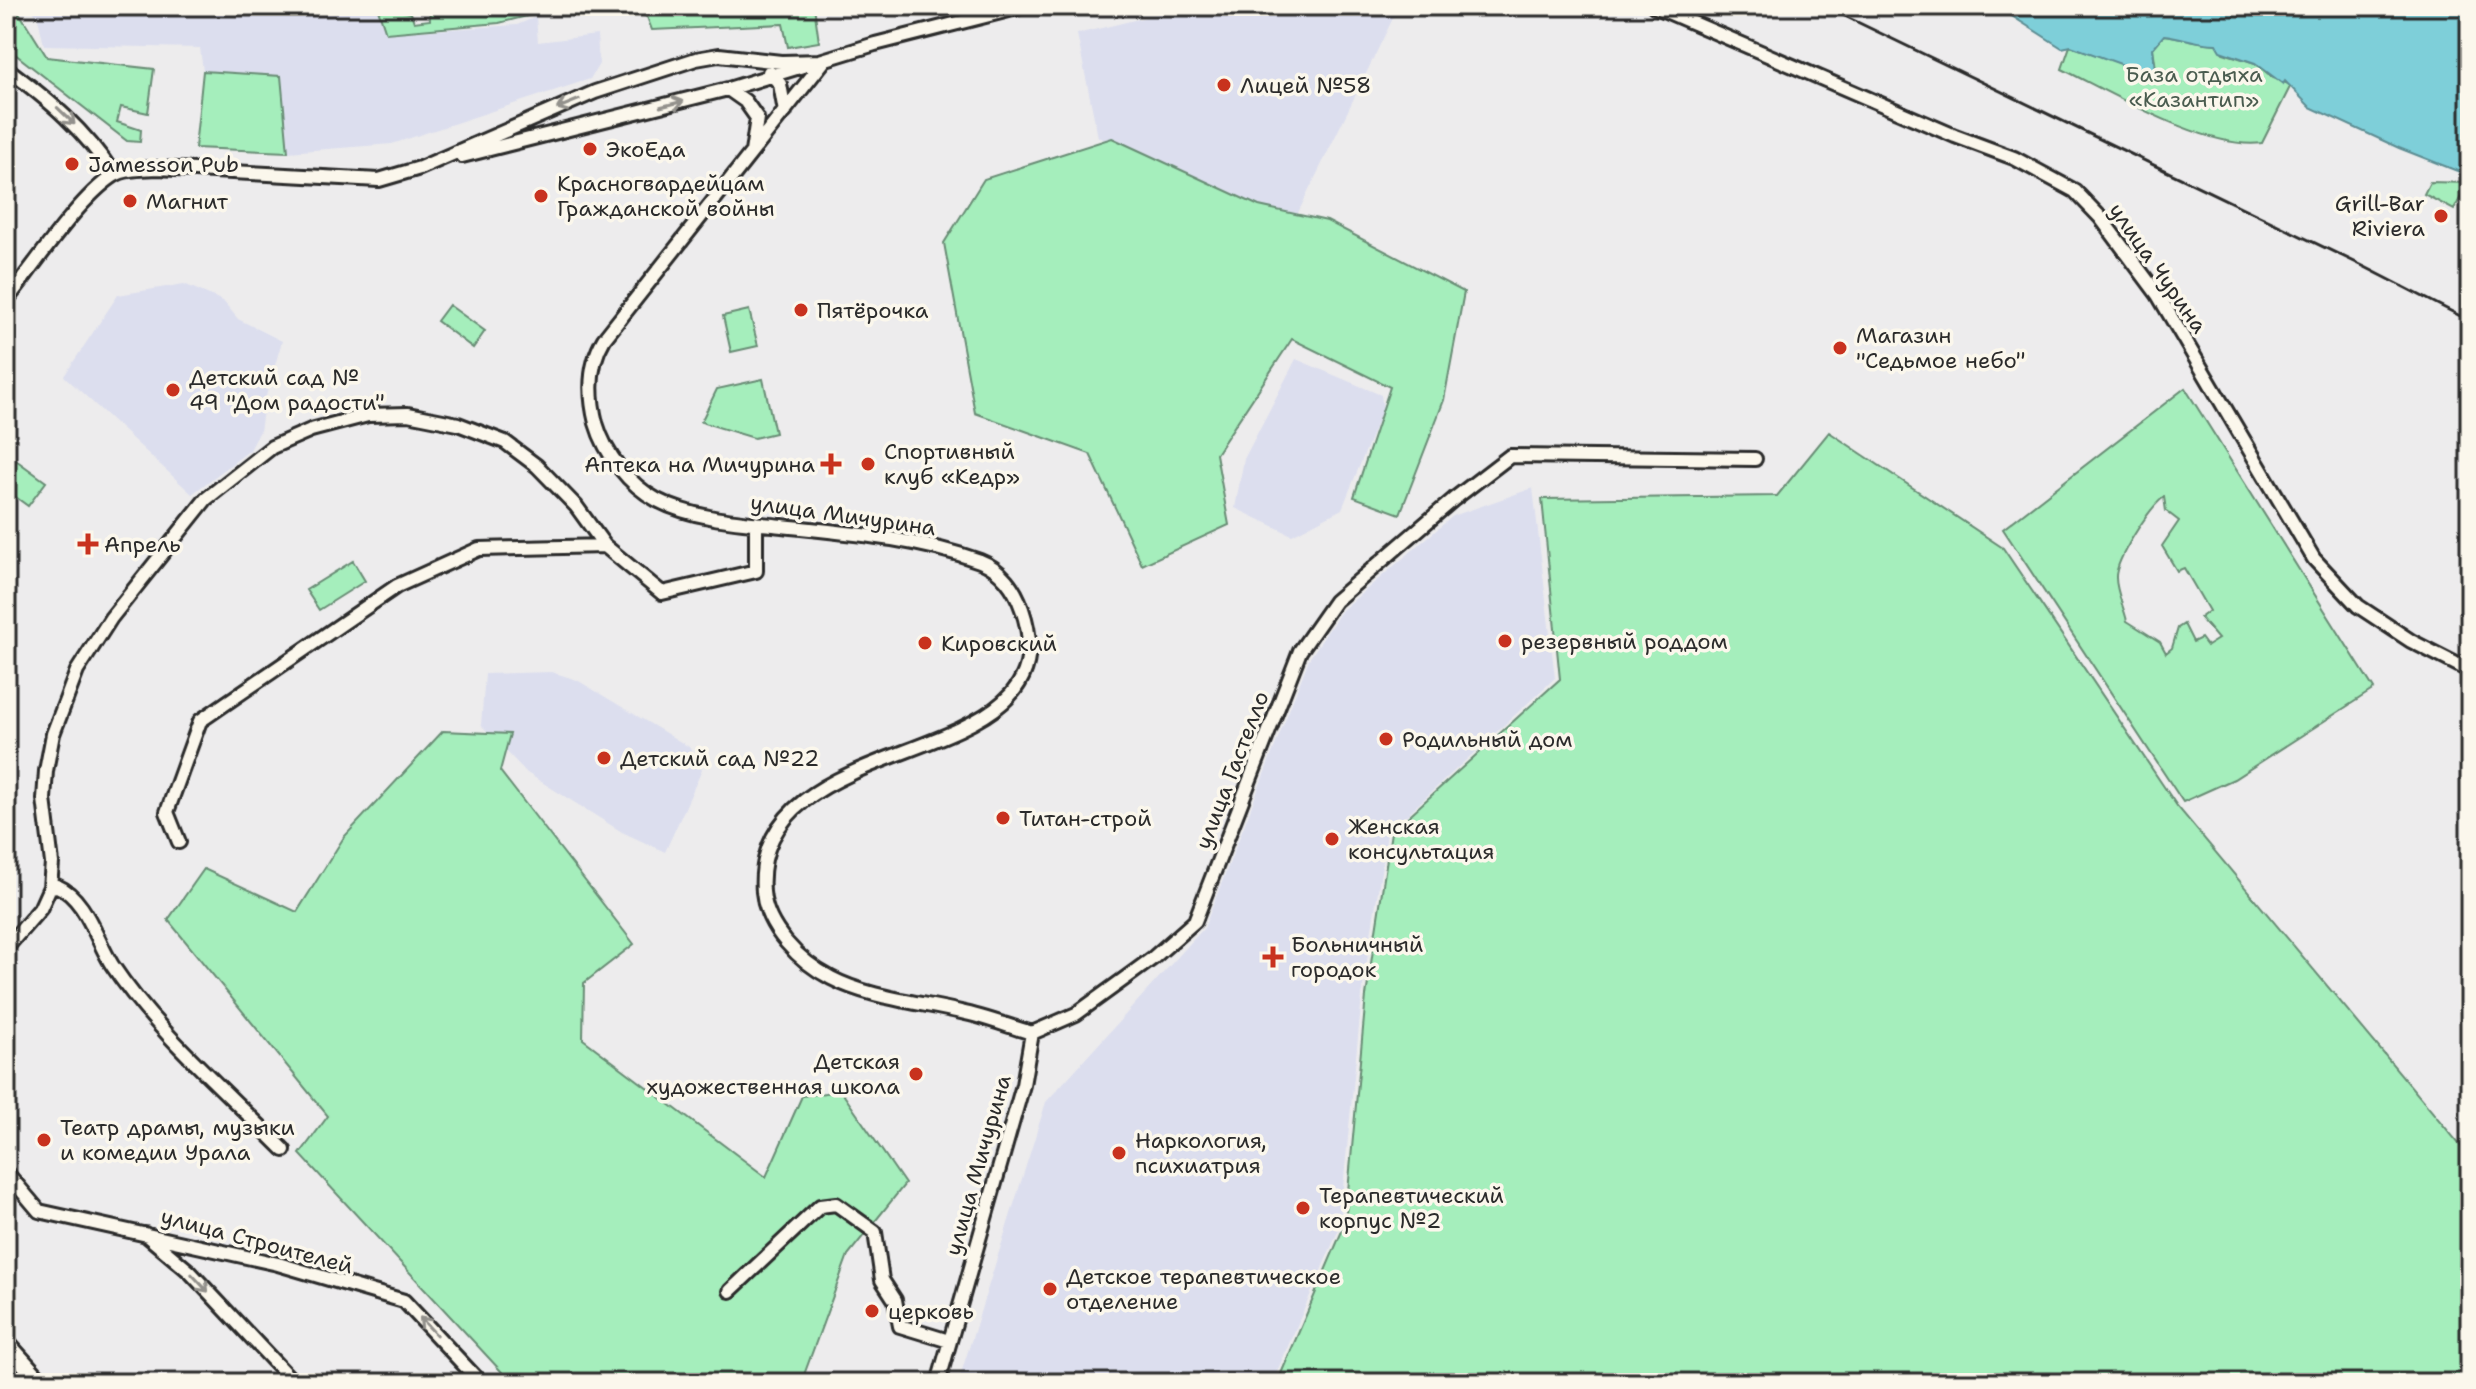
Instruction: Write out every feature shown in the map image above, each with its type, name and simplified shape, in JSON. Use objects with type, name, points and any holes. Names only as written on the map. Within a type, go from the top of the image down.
[{"type":"main road","points":[[6,1343],[42,1383]]},
{"type":"street","points":[[420,168],[728,89],[875,44],[1025,6]]},
{"type":"street","name":"улица Чурина","points":[[1654,6],[2031,165],[2075,191],[2100,217],[2158,295],[2314,559],[2358,606],[2411,641],[2470,671]]},
{"type":"street","points":[[6,301],[61,232],[114,175],[157,168],[362,182],[397,177],[522,122],[675,65],[719,55],[824,61]]},
{"type":"street","points":[[749,58],[774,76],[784,94],[785,112]]},
{"type":"street","name":"улица Мичурина","points":[[824,61],[749,160],[604,339],[591,377],[594,414],[604,444],[640,489],[685,511],[756,523],[902,540],[952,551],[992,565],[1016,591],[1025,618],[1030,655],[1007,697],[982,720],[833,781],[807,795],[778,831],[762,873],[764,901],[777,929],[799,956],[831,978],[856,988],[965,1013],[1032,1033],[1023,1085],[938,1383]]},
{"type":"street","points":[[6,68],[62,110],[94,144],[114,175]]},
{"type":"street","points":[[728,89],[745,101],[757,118],[749,160]]},
{"type":"street","points":[[522,122],[517,132],[524,139]]},
{"type":"street","points":[[6,948],[40,909],[50,887],[52,863],[44,799],[46,771],[53,734],[77,671],[111,618],[206,499],[272,447],[311,430],[368,415],[408,414],[458,424],[505,442],[537,466],[576,506],[605,546],[662,593],[756,571],[756,523]]},
{"type":"street","name":"улица Гастелло","points":[[1032,1033],[1076,1014],[1153,958],[1195,921],[1300,651],[1335,601],[1454,499],[1510,456],[1755,459]]},
{"type":"street","points":[[179,842],[167,812],[200,721],[397,586],[479,549],[605,546]]},
{"type":"street","points":[[50,887],[57,886],[71,895],[112,964],[143,1007],[284,1150]]},
{"type":"street","name":"улица Строителей","points":[[6,1172],[39,1211],[142,1231],[278,1264],[404,1301],[481,1383]]},
{"type":"street","points":[[730,1291],[820,1206],[836,1204],[875,1232],[882,1280],[895,1300],[900,1326],[949,1341]]},
{"type":"street","points":[[142,1231],[190,1272],[294,1383]]},
{"type":"shaded area","points":[[30,6],[377,6],[386,33],[517,25],[536,17],[538,42],[597,35],[599,64],[590,79],[392,144],[288,152],[281,76],[203,71],[200,48],[44,45],[38,18]]},
{"type":"shaded area","name":"Лицей №58","points":[[1192,6],[1399,6],[1294,221],[1098,137],[1077,34]]},
{"type":"shaded area","name":"Детский сад № 49 \"Дом радости\"","points":[[184,284],[223,301],[238,319],[282,341],[264,403],[260,431],[250,450],[192,494],[64,376],[118,295]]},
{"type":"shaded area","points":[[1296,359],[1381,395],[1383,408],[1342,509],[1292,535],[1235,508],[1244,459]]},
{"type":"shaded area","name":"Больничный городок","points":[[1533,488],[1555,678],[1387,833],[1363,986],[1339,1229],[1272,1383],[958,1383],[1046,1102],[1204,928],[1309,659],[1342,610],[1453,516]]},
{"type":"shaded area","name":"Детский сад №22","points":[[552,672],[577,680],[689,747],[702,770],[665,852],[622,832],[527,773],[481,725],[485,674]]},
{"type":"green space","points":[[6,6],[15,6],[47,57],[154,69],[148,113],[121,107],[117,122],[141,130],[140,142],[127,141],[6,47]]},
{"type":"green space","points":[[377,6],[411,13],[414,22],[430,20],[429,6],[545,6],[547,11],[499,23],[386,33]]},
{"type":"green space","points":[[635,6],[814,6],[819,42],[788,47],[783,24],[652,30],[647,17],[637,12]]},
{"type":"green space","name":"База отдыха «Казантип»","points":[[2164,35],[2216,44],[2223,53],[2255,63],[2273,78],[2291,85],[2262,143],[2240,143],[2188,129],[2062,69],[2070,46],[2150,72],[2156,69],[2153,48]]},
{"type":"green space","points":[[203,71],[281,76],[288,152],[195,148]]},
{"type":"green space","points":[[1112,138],[1259,206],[1327,221],[1464,292],[1444,400],[1400,514],[1354,497],[1390,387],[1292,339],[1216,454],[1229,525],[1142,565],[1090,454],[975,413],[944,243],[984,179]]},
{"type":"green space","points":[[2430,182],[2468,183],[2454,210],[2424,194]]},
{"type":"green space","points":[[449,305],[485,331],[473,348],[437,321]]},
{"type":"green space","points":[[749,310],[758,346],[731,352],[723,316]]},
{"type":"green space","points":[[763,379],[775,433],[754,438],[701,422],[717,389]]},
{"type":"green space","points":[[2185,388],[2374,689],[2234,779],[2183,802],[2003,529]],"holes":[[[2164,497],[2166,511],[2179,521],[2162,546],[2177,571],[2184,568],[2209,611],[2200,618],[2218,639],[2207,646],[2201,638],[2193,642],[2184,624],[2178,628],[2172,648],[2166,653],[2160,642],[2127,621],[2116,578],[2121,559],[2134,534]]]},
{"type":"green space","points":[[1829,432],[2003,548],[2177,806],[2470,1157],[2470,1383],[1277,1383],[1345,1224],[1366,996],[1391,832],[1560,679],[1542,499],[1777,496]]},
{"type":"green space","points":[[9,455],[46,482],[28,506],[6,490],[6,460]]},
{"type":"green space","points":[[353,561],[365,581],[319,610],[306,590]]},
{"type":"green space","points":[[443,731],[510,734],[500,771],[634,944],[584,983],[583,1039],[766,1177],[802,1096],[841,1091],[905,1184],[848,1255],[801,1383],[512,1383],[300,1154],[328,1116],[168,920],[204,869],[297,912],[344,837]]},
{"type":"water","points":[[1996,6],[2470,6],[2470,176],[2399,148],[2310,107],[2285,81],[2283,84],[2255,63],[2220,51],[2216,44],[2164,35],[2153,48],[2155,71],[2137,70],[2071,46],[2062,48]]},
{"type":"railway","points":[[1824,6],[2365,267],[2470,321]]},
{"type":"place","name":"Лицей №58","points":[[1224,85]]},
{"type":"place","name":"ЭкоЕда","points":[[590,149]]},
{"type":"place","name":"Jamesson Pub","points":[[72,164]]},
{"type":"place","name":"Красногвардейцам Гражданской войны","points":[[541,196]]},
{"type":"place","name":"Магнит","points":[[130,201]]},
{"type":"place","name":"Grill-Bar Riviera","points":[[2441,216]]},
{"type":"place","name":"Пятёрочка","points":[[801,310]]},
{"type":"place","name":"Магазин \"Седьмое небо\"","points":[[1840,348]]},
{"type":"place","name":"Детский сад № 49 \"Дом радости\"","points":[[173,390]]},
{"type":"place","name":"Аптека на Мичурина","points":[[831,464]]},
{"type":"place","name":"Спортивный клуб «Кедр»","points":[[868,464]]},
{"type":"place","name":"Апрель","points":[[88,544]]},
{"type":"place","name":"резервный роддом","points":[[1505,641]]},
{"type":"place","name":"Кировский","points":[[925,643]]},
{"type":"place","name":"Родильный дом","points":[[1386,739]]},
{"type":"place","name":"Детский сад №22","points":[[604,758]]},
{"type":"place","name":"Титан-строй","points":[[1003,818]]},
{"type":"place","name":"Женская консультация","points":[[1332,839]]},
{"type":"place","name":"Больничный городок","points":[[1273,957]]},
{"type":"place","name":"Детская художественная школа","points":[[916,1074]]},
{"type":"place","name":"Театр драмы, музыки и комедии Урала","points":[[44,1140]]},
{"type":"place","name":"Наркология, психиатрия","points":[[1119,1153]]},
{"type":"place","name":"Терапевтический корпус №2","points":[[1303,1208]]},
{"type":"place","name":"Детское терапевтическое отделение","points":[[1050,1289]]},
{"type":"place","name":"церковь","points":[[872,1311]]}]
